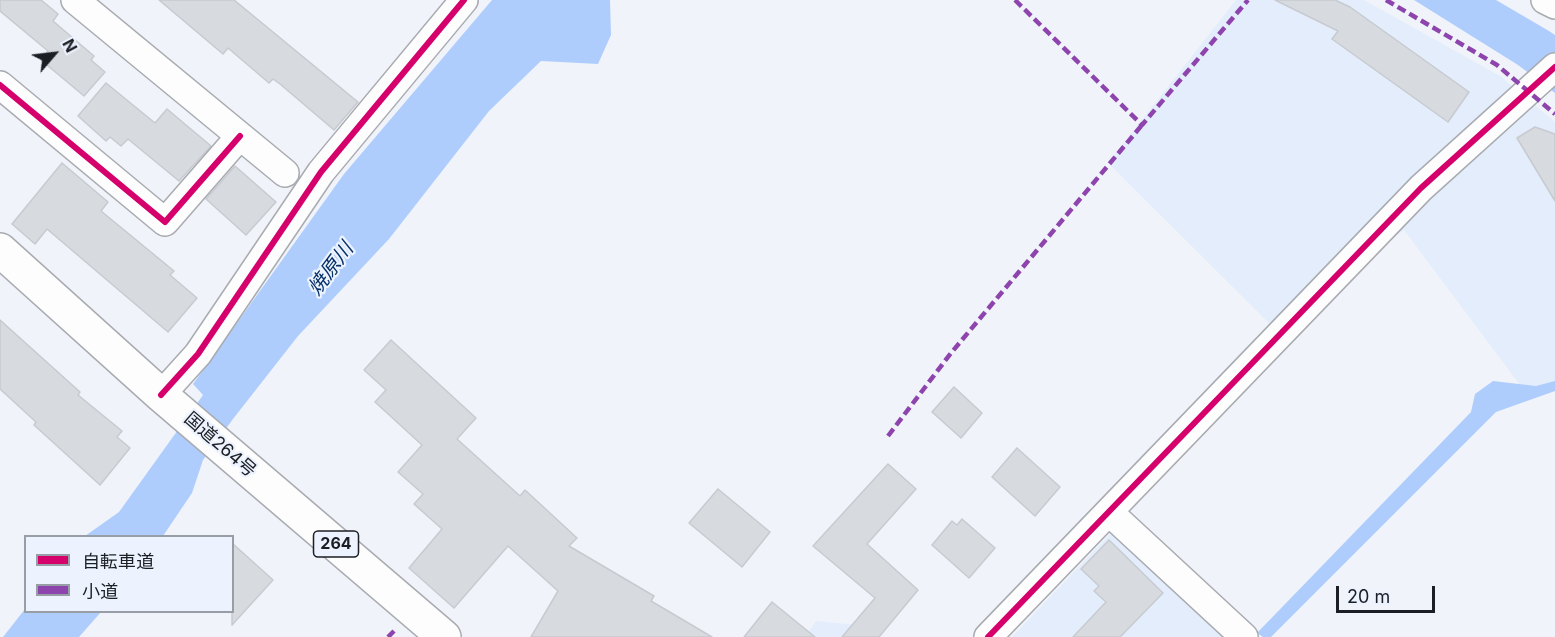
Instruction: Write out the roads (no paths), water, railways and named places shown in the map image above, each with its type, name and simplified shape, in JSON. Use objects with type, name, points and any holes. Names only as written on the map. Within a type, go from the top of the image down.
[{"type":"highway","name":"国道264号","points":[[0,250],[161,394],[444,637]]},
{"type":"street","points":[[75,0],[285,173]]},
{"type":"street","points":[[161,394],[198,354],[321,172],[464,0]]},
{"type":"street","points":[[1545,0],[1555,6]]},
{"type":"street","points":[[988,637],[1046,574],[1110,513],[1421,188],[1525,91],[1555,67]]},
{"type":"street","points":[[0,86],[165,222],[240,136]]},
{"type":"street","points":[[1110,513],[1244,637]]},
{"type":"water","name":"焼原川","points":[[492,0],[610,0],[611,35],[598,64],[541,61],[489,111],[389,239],[298,336],[233,419],[203,460],[192,493],[164,535],[86,535],[119,512],[203,395],[193,384],[344,174]]},
{"type":"water","points":[[1414,0],[1496,0],[1549,31],[1555,35],[1555,93],[1518,65]]},
{"type":"water","points":[[1493,381],[1536,386],[1555,381],[1555,391],[1496,412],[1271,637],[1263,637],[1257,633],[1471,412],[1475,394]]},
{"type":"water","points":[[24,610],[24,613],[100,613],[79,637],[3,637]]}]
